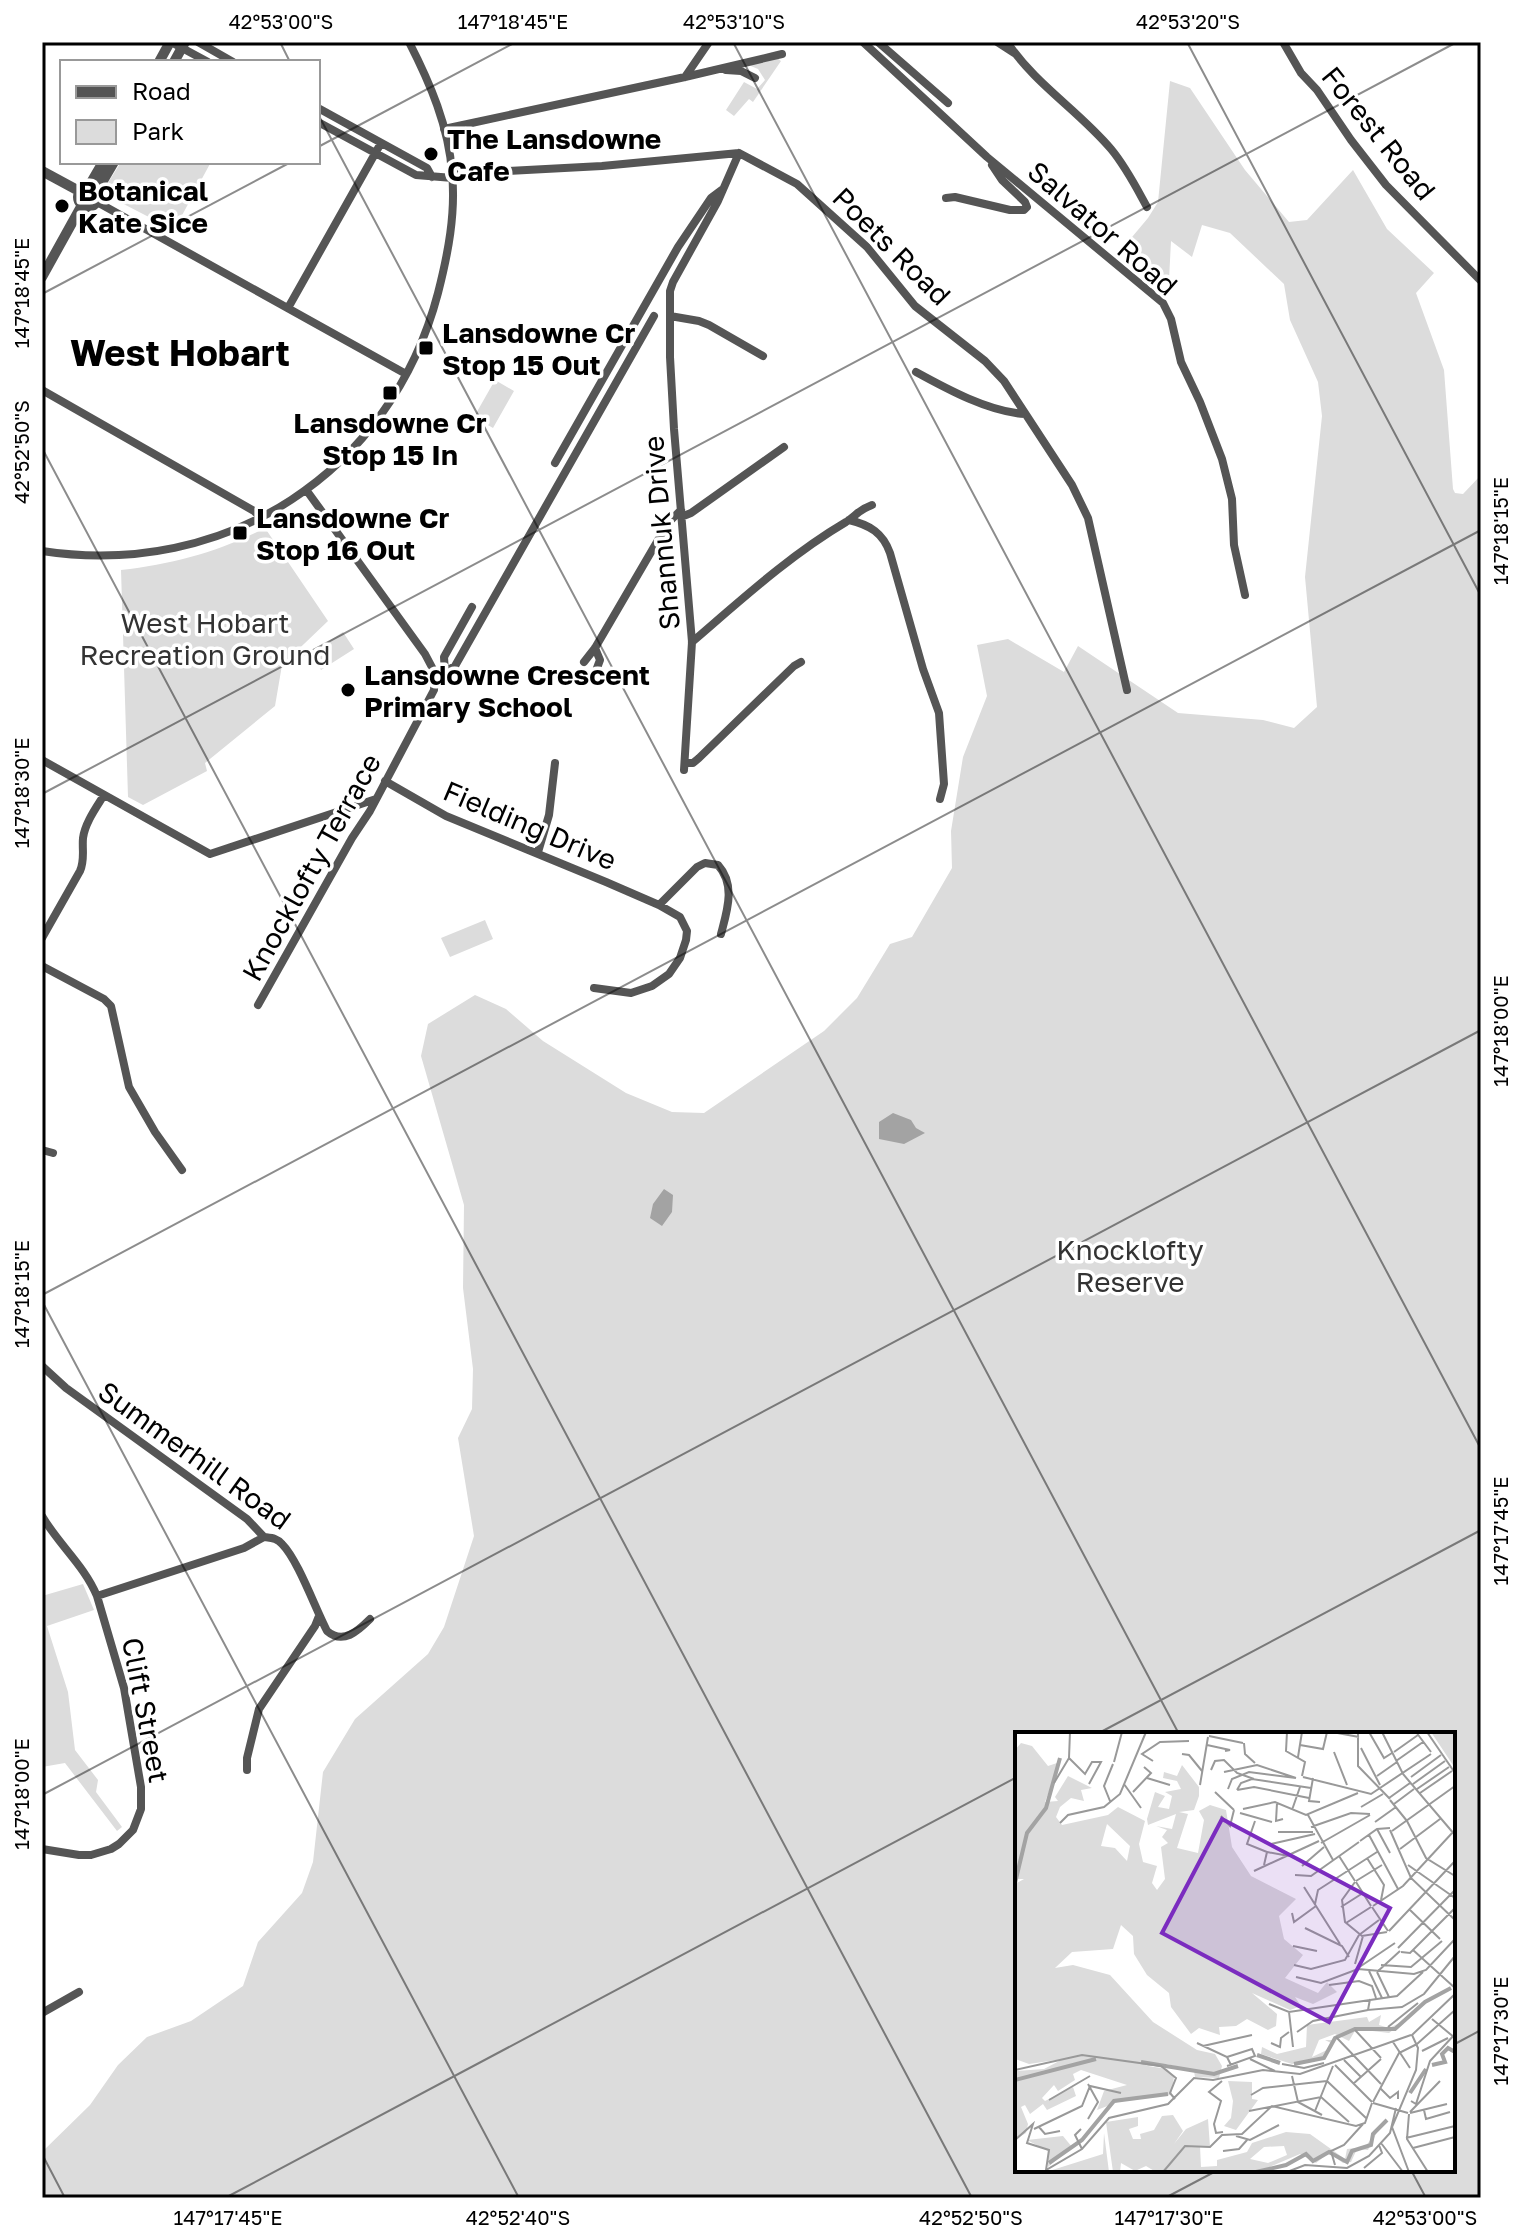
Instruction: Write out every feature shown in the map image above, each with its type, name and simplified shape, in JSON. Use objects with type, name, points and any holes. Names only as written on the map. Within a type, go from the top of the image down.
[{"type":"street","points":[[160,60],[171,42],[184,45],[205,60]]},
{"type":"street","points":[[198,42],[230,60]]},
{"type":"street","points":[[42,551],[97,557],[146,554],[207,539],[260,517],[307,491],[361,439],[385,409],[406,374],[427,328],[443,274],[453,203],[444,129],[431,89],[409,42]]},
{"type":"street","points":[[685,77],[709,42]]},
{"type":"street","name":"Salvator Road","points":[[863,42],[987,157],[1163,303],[1171,319],[1181,362],[1222,459],[1232,499],[1234,545],[1245,595]]},
{"type":"street","points":[[878,42],[948,103]]},
{"type":"street","points":[[997,42],[1015,54]]},
{"type":"street","points":[[1007,42],[1027,68],[1109,147],[1126,168],[1147,207]]},
{"type":"street","name":"Forest Road","points":[[1283,42],[1301,73],[1317,90],[1386,185],[1481,281]]},
{"type":"street","points":[[444,129],[782,54]]},
{"type":"street","points":[[717,70],[741,71],[755,78]]},
{"type":"street","points":[[320,109],[427,168],[432,177]]},
{"type":"street","points":[[320,123],[416,175],[432,177],[739,153],[723,188],[711,198],[678,247],[555,463]]},
{"type":"street","points":[[288,308],[381,143]]},
{"type":"street","name":"Poets Road","points":[[739,153],[797,184],[867,247],[915,306],[985,361],[1004,381],[1072,485],[1088,518],[1127,690]]},
{"type":"street","points":[[946,198],[955,197],[1010,210],[1026,209],[1025,202],[1002,180],[987,157]]},
{"type":"street","points":[[90,193],[102,164]]},
{"type":"street","points":[[42,277],[82,205],[78,200],[90,193],[112,164]]},
{"type":"street","points":[[42,171],[90,193],[406,374]]},
{"type":"street","name":"Shannuk Drive","points":[[723,188],[670,291],[670,357],[692,642],[684,767],[699,758],[801,662]]},
{"type":"street","points":[[307,491],[425,654],[435,673],[445,673],[455,666],[654,316]]},
{"type":"street","points":[[670,316],[709,325],[763,356]]},
{"type":"street","points":[[916,372],[969,398],[1011,413],[1025,414]]},
{"type":"street","points":[[42,390],[260,517]]},
{"type":"street","points":[[584,662],[668,523],[681,513],[691,513],[784,447]]},
{"type":"street","points":[[692,642],[818,539],[849,520],[860,509],[872,505]]},
{"type":"street","points":[[849,520],[870,527],[886,542],[939,713],[944,784],[940,799]]},
{"type":"street","points":[[445,673],[444,657],[472,607]]},
{"type":"street","points":[[595,648],[600,660],[597,668]]},
{"type":"street","name":"Knocklofty Terrace","points":[[258,1005],[376,799],[434,690],[435,673]]},
{"type":"street","points":[[42,760],[210,854],[376,799]]},
{"type":"street","points":[[538,852],[549,815],[555,763]]},
{"type":"street","name":"Fielding Drive","points":[[385,781],[446,816],[538,852],[680,917],[687,931],[684,949],[669,974],[652,986],[631,993],[594,988]]},
{"type":"street","points":[[42,938],[80,871],[83,838],[104,795]]},
{"type":"street","points":[[659,905],[697,867],[705,863],[718,865],[726,877],[729,891],[721,934]]},
{"type":"street","points":[[42,966],[104,999],[111,1006],[129,1087],[182,1170]]},
{"type":"street","points":[[42,1150],[53,1153]]},
{"type":"street","name":"Summerhill Road","points":[[42,1366],[66,1388],[247,1519],[264,1537],[275,1538],[288,1552],[327,1631],[334,1637],[344,1638],[355,1633],[370,1619]]},
{"type":"street","name":"Clift Street","points":[[42,1516],[85,1571],[97,1596],[124,1688],[141,1787],[141,1809],[133,1830],[111,1849],[79,1855],[42,1849]]},
{"type":"street","points":[[97,1596],[244,1548],[264,1537]]},
{"type":"street","points":[[247,1770],[259,1709],[319,1616]]},
{"type":"street","points":[[42,2013],[79,1992]]},
{"type":"green space","points":[[777,58],[781,61],[753,102],[749,99],[734,116],[726,110],[744,82],[757,89],[765,80],[758,69],[746,64]]},
{"type":"green space","name":"Knocklofty Reserve","points":[[1170,81],[1190,88],[1245,170],[1289,222],[1307,220],[1353,170],[1387,229],[1434,273],[1416,293],[1444,370],[1455,493],[1463,494],[1481,475],[1481,2198],[42,2198],[42,2152],[90,2105],[118,2065],[147,2037],[191,2021],[243,1986],[258,1942],[302,1893],[313,1862],[323,1772],[355,1719],[428,1654],[444,1627],[474,1536],[458,1438],[472,1409],[473,1369],[463,1288],[464,1205],[421,1056],[428,1024],[475,995],[506,1009],[543,1041],[626,1093],[672,1112],[704,1113],[824,1031],[857,998],[890,944],[912,937],[952,868],[951,831],[963,757],[987,696],[977,645],[1008,639],[1064,672],[1078,646],[1178,713],[1263,720],[1294,728],[1317,707],[1305,577],[1322,416],[1318,382],[1290,320],[1284,284],[1230,233],[1202,225],[1192,257],[1171,241],[1169,280],[1127,243],[1158,202]]},
{"type":"green space","points":[[120,164],[210,164],[174,230],[110,197],[106,186]]},
{"type":"green space","points":[[495,380],[514,391],[493,428],[474,417]]},
{"type":"green space","name":"West Hobart Recreation Ground","points":[[265,528],[328,621],[282,665],[275,706],[205,763],[207,771],[143,805],[128,797],[121,570],[195,556]]},
{"type":"green space","points":[[343,632],[354,649],[321,670],[310,653]]},
{"type":"green space","points":[[485,920],[493,939],[450,957],[441,938]]},
{"type":"green space","points":[[83,1584],[94,1610],[47,1626],[68,1692],[75,1750],[98,1780],[96,1792],[122,1827],[117,1831],[65,1763],[42,1767],[42,1596]]},
{"type":"shaded area","points":[[893,1113],[911,1120],[916,1128],[925,1133],[904,1144],[879,1139],[879,1122]]},
{"type":"shaded area","points":[[664,1189],[673,1195],[672,1212],[662,1226],[650,1218],[653,1204]]},
{"type":"place","name":"The Lansdowne Cafe","points":[[431,154]]},
{"type":"place","name":"Botanical Kate Sice","points":[[62,206]]},
{"type":"place","name":"Lansdowne Cr Stop 15 Out","points":[[426,348]]},
{"type":"place","name":"Lansdowne Cr Stop 15 In","points":[[390,393]]},
{"type":"place","name":"Lansdowne Cr Stop 16 Out","points":[[240,533]]},
{"type":"place","name":"Lansdowne Crescent Primary School","points":[[348,690]]},
{"type":"district","name":"West Hobart","points":[[180,352]]}]
